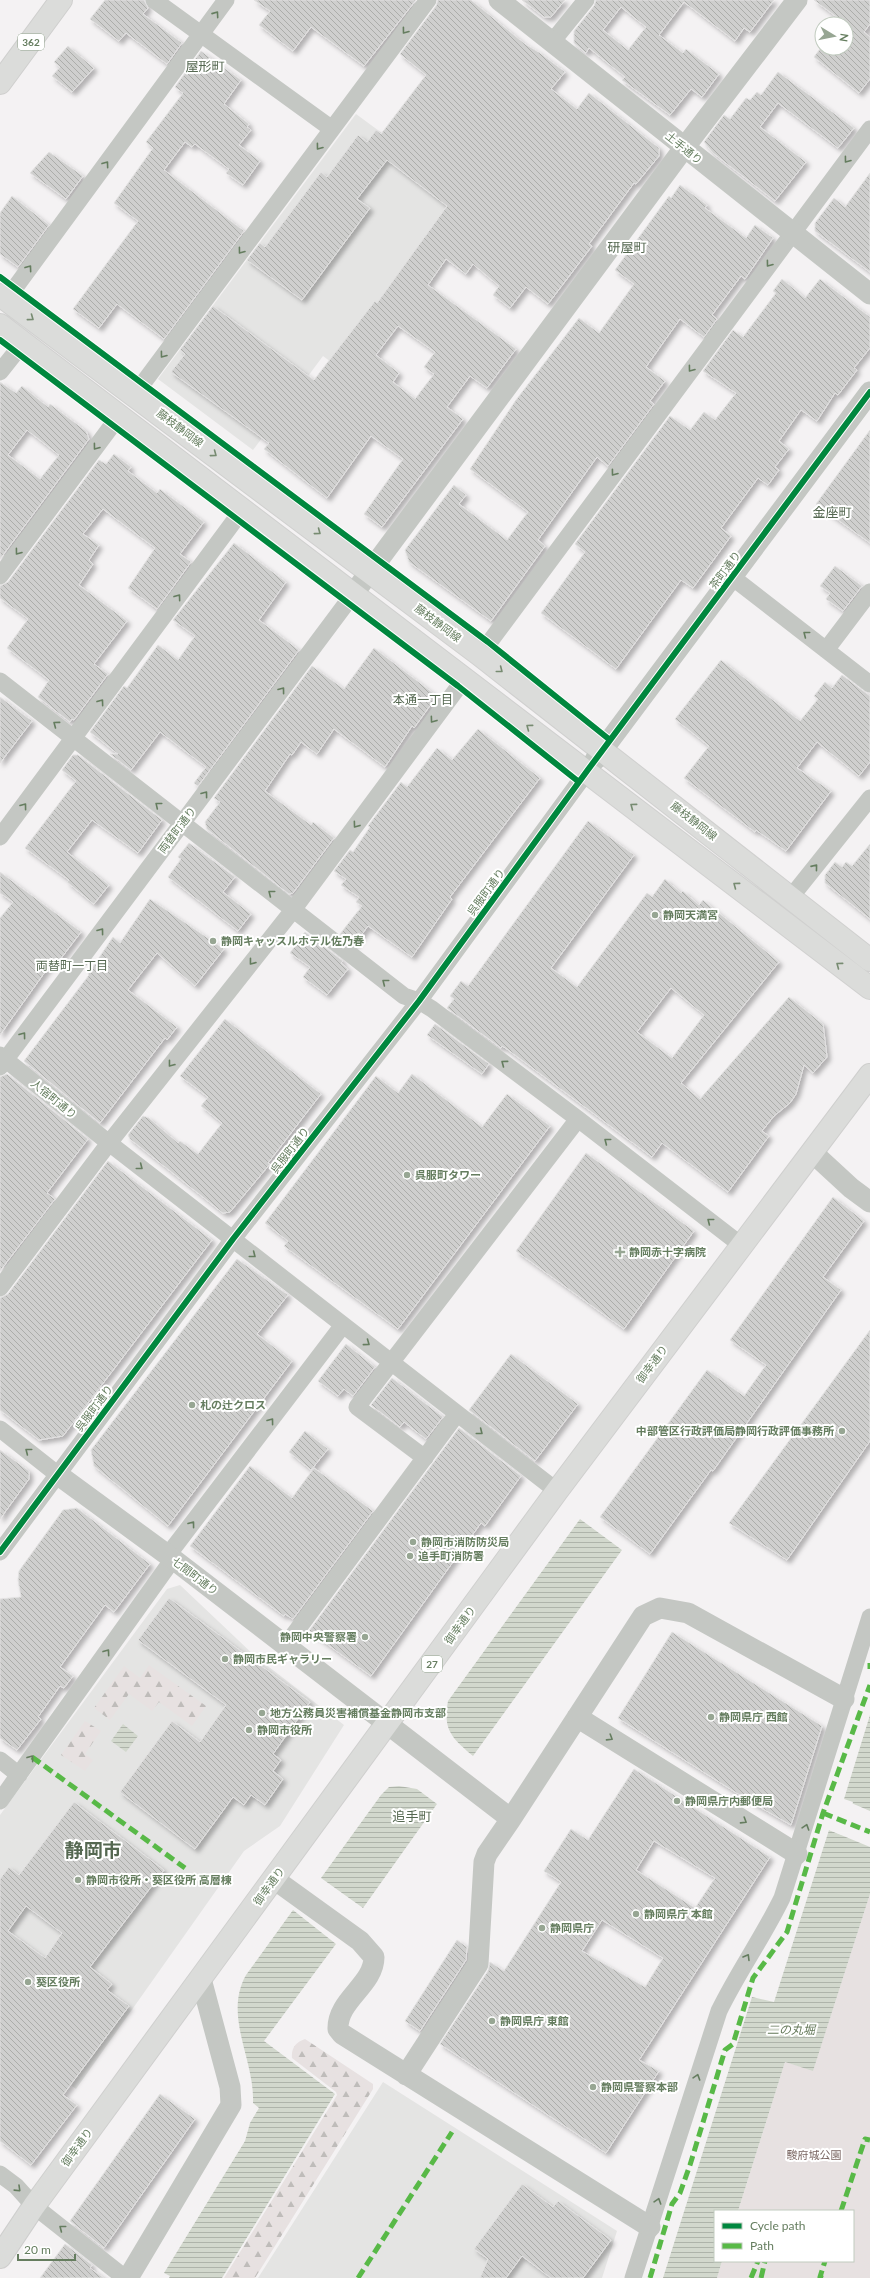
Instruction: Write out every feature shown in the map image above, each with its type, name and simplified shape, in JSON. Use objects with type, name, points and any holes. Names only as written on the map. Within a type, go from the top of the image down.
[{"type":"main road","name":"362","points":[[0,83],[61,0]]},
{"type":"main road","name":"藤枝静岡線","points":[[3,297],[135,394],[480,654],[595,760],[870,988]]},
{"type":"main road","name":"藤枝静岡線","points":[[0,325],[465,678],[595,760],[791,897],[870,960]]},
{"type":"main road","name":"御幸通り","points":[[0,2255],[34,2206],[200,1979],[389,1724],[557,1491],[741,1245],[813,1153],[870,1075]]},
{"type":"street","points":[[154,0],[200,36],[332,130]]},
{"type":"street","points":[[3,297],[226,0]]},
{"type":"street","points":[[135,394],[428,0]]},
{"type":"street","name":"土手通り","points":[[499,0],[870,294]]},
{"type":"street","points":[[552,42],[586,0]]},
{"type":"street","points":[[354,594],[684,148],[797,0]]},
{"type":"street","points":[[480,654],[870,129]]},
{"type":"street","points":[[0,372],[23,343]]},
{"type":"street","name":"茶町通り","points":[[595,760],[870,392]]},
{"type":"street","points":[[0,576],[119,416]]},
{"type":"street","points":[[0,837],[243,509]]},
{"type":"street","points":[[732,577],[870,684]]},
{"type":"street","points":[[826,650],[870,592]]},
{"type":"street","name":"両替町通り","points":[[2,1060],[182,824],[354,594]]},
{"type":"street","points":[[0,1288],[109,1143],[293,910],[465,678]]},
{"type":"street","points":[[0,681],[404,996],[419,1001],[578,1118],[741,1245]]},
{"type":"street","name":"呉服町通り","points":[[0,1552],[233,1239],[419,1001],[595,760]]},
{"type":"street","points":[[791,897],[870,798]]},
{"type":"street","name":"人宿町通り","points":[[2,1060],[343,1325],[392,1361],[457,1414],[557,1491]]},
{"type":"street","points":[[425,1458],[357,1407],[578,1118]]},
{"type":"street","points":[[813,1153],[851,1188],[870,1202]]},
{"type":"street","points":[[0,1801],[171,1557],[343,1325]]},
{"type":"street","points":[[286,1645],[457,1414]]},
{"type":"street","name":"七間町通り","points":[[0,1429],[57,1474],[171,1557],[482,1795],[511,1819]]},
{"type":"street","points":[[406,2075],[478,1964],[484,1862],[487,1854],[643,1616],[660,1608],[688,1613],[844,1699]]},
{"type":"street","points":[[634,2278],[719,2011],[734,1979],[782,1898],[870,1617]]},
{"type":"street","points":[[577,1717],[797,1854]]},
{"type":"street","points":[[0,1760],[19,1775]]},
{"type":"street","points":[[274,1879],[346,1930],[369,1950],[374,1957],[374,1965],[339,2015],[338,2029],[342,2034],[650,2227]]},
{"type":"street","points":[[0,2174],[16,2186],[34,2206],[126,2278],[231,2106],[232,2099],[230,2087],[200,1979]]},
{"type":"shaded area","points":[[356,114],[484,208],[355,380],[323,356],[253,450],[158,379]]},
{"type":"shaded area","points":[[180,1585],[256,1657],[344,1725],[280,1826],[244,1851],[76,2089],[0,2032],[0,1815],[167,1589]]},
{"type":"shaded area","points":[[383,2082],[617,2231],[602,2278],[258,2278]]},
{"type":"green space","points":[[149,1665],[206,1706],[192,1726],[159,1702],[152,1711],[129,1694],[110,1720],[94,1708],[124,1666],[140,1678]]},
{"type":"green space","points":[[85,1721],[101,1731],[85,1754],[93,1760],[85,1771],[61,1755]]},
{"type":"green space","name":"駿府城公園","points":[[870,1894],[870,2278],[717,2278],[722,2262],[854,2262],[854,2210],[738,2210],[785,2062],[813,2070]]},
{"type":"green space","points":[[305,2039],[373,2084],[373,2089],[255,2278],[224,2278],[337,2095],[336,2092],[292,2058],[292,2051],[295,2046]]},
{"type":"water","points":[[580,1519],[622,1550],[473,1756],[454,1738],[450,1732],[447,1719],[448,1701]]},
{"type":"water","name":"二の丸堀","points":[[870,1715],[870,1894],[813,2071],[785,2062],[738,2210],[714,2210],[714,2262],[722,2262],[717,2278],[663,2278],[752,1997],[774,2002],[829,1830],[842,1835],[853,1802],[844,1799]]},
{"type":"water","points":[[123,1724],[138,1736],[126,1752],[111,1741]]},
{"type":"water","points":[[399,1786],[417,1789],[437,1804],[363,1908],[321,1878],[381,1795],[389,1787]]},
{"type":"water","points":[[293,1910],[336,1944],[264,2041],[335,2094],[222,2278],[169,2278],[170,2276],[164,2273],[245,2141],[250,2123],[259,2108],[253,2103],[250,2071],[239,2022],[238,2006],[240,1991],[246,1975]]},
{"type":"pier","points":[[842,1799],[870,1811],[870,1847],[829,1830],[830,1828],[840,1833],[850,1803]]},
{"type":"building","points":[[105,0],[144,0],[148,8],[143,14],[182,43],[167,64],[126,33],[119,41],[90,19]]},
{"type":"building","points":[[254,0],[416,0],[364,66],[311,27],[293,51],[259,25],[270,11]]},
{"type":"building","points":[[438,0],[471,0],[525,44],[540,53],[565,72],[551,89],[577,109],[589,93],[659,148],[659,156],[636,184],[634,183],[589,244],[592,246],[548,304],[526,287],[510,308],[493,295],[499,286],[473,264],[466,274],[446,259],[428,285],[516,349],[487,388],[470,376],[447,407],[463,419],[382,527],[364,514],[403,459],[371,436],[327,498],[264,449],[269,443],[171,372],[185,354],[180,350],[213,306],[314,380],[375,301],[377,303],[447,206],[387,160],[357,199],[370,208],[302,300],[247,260],[260,243],[265,247],[321,172],[327,177],[358,135],[367,142],[376,130],[381,134],[426,75],[400,54],[436,6]],"holes":[[[398,326],[435,352],[424,367],[434,374],[415,399],[393,382],[399,373],[376,355]]]},
{"type":"building","points":[[522,0],[565,0],[551,17],[544,17]]},
{"type":"building","points":[[596,0],[774,0],[750,32],[744,28],[735,41],[684,2],[659,35],[683,53],[686,49],[719,74],[702,97],[691,89],[670,115],[622,80],[625,77],[589,48],[586,53],[574,43],[574,31],[594,6]],"holes":[[[621,7],[646,27],[628,50],[603,30]]]},
{"type":"building","points":[[814,0],[870,0],[870,24],[864,32],[870,37],[870,79],[859,93],[814,57],[854,56],[854,16],[835,16]]},
{"type":"building","points":[[68,46],[94,68],[72,92],[52,76],[60,67],[54,62]]},
{"type":"building","points":[[201,51],[241,80],[224,104],[249,124],[247,127],[251,130],[239,145],[260,161],[243,185],[226,173],[229,169],[195,144],[192,147],[185,142],[164,170],[244,231],[164,339],[117,304],[99,328],[73,309],[138,221],[114,203],[153,148],[146,142],[183,93],[175,87]]},
{"type":"building","points":[[778,72],[854,128],[838,148],[778,103],[760,127],[806,162],[775,201],[713,153],[704,142],[724,115],[730,119],[746,98],[750,100],[757,92],[761,95]]},
{"type":"building","points":[[49,152],[83,176],[66,199],[30,173]]},
{"type":"building","points":[[870,173],[870,272],[815,231],[815,223],[834,198],[845,207]]},
{"type":"building","points":[[680,185],[707,205],[705,208],[746,238],[755,225],[773,238],[745,279],[741,276],[712,315],[717,319],[704,337],[680,319],[646,367],[665,381],[650,401],[654,404],[608,466],[597,457],[538,540],[545,546],[491,621],[409,562],[405,550],[454,485],[466,495],[459,504],[507,540],[528,512],[470,469],[516,400],[579,318],[599,333],[634,284],[615,270],[669,196],[671,198]]},
{"type":"building","points":[[12,196],[49,225],[18,267],[0,254],[0,213]]},
{"type":"building","points":[[782,279],[805,298],[820,279],[870,317],[870,348],[854,368],[857,370],[838,395],[835,393],[817,421],[801,410],[779,441],[789,449],[775,467],[779,470],[768,485],[758,478],[721,528],[731,536],[693,588],[681,580],[616,669],[541,613],[585,552],[575,544],[670,416],[690,430],[704,412],[715,420],[736,393],[703,371],[733,330],[743,337],[776,293],[773,291]]},
{"type":"building","points":[[0,382],[16,393],[22,386],[48,407],[50,404],[86,431],[89,439],[0,559]],"holes":[[[27,430],[59,455],[40,479],[8,455]]]},
{"type":"building","points":[[870,430],[870,543],[816,504]]},
{"type":"building","points":[[114,454],[131,467],[128,471],[157,493],[160,489],[204,522],[180,554],[191,562],[157,609],[128,588],[155,548],[103,509],[83,534],[99,545],[89,560],[93,564],[79,585],[127,621],[94,664],[108,674],[74,720],[72,719],[70,722],[38,697],[49,680],[7,648],[28,619],[0,598],[0,586],[8,582],[99,460],[106,464]]},
{"type":"building","points":[[234,543],[286,582],[259,620],[299,650],[198,786],[194,783],[206,767],[160,732],[131,770],[110,754],[118,754],[90,732],[124,686],[127,688],[158,645],[178,660],[195,636],[173,620]]},
{"type":"building","points":[[835,566],[862,586],[843,611],[826,599],[830,593],[820,586]]},
{"type":"building","points":[[374,648],[437,696],[414,728],[412,726],[385,767],[334,729],[317,754],[301,742],[292,755],[290,754],[265,791],[311,825],[313,822],[334,838],[293,893],[289,894],[207,829],[205,822],[220,802],[214,798],[312,666],[344,689]]},
{"type":"building","points":[[721,660],[800,721],[818,699],[814,696],[825,682],[832,688],[842,675],[870,696],[870,762],[859,776],[817,742],[797,768],[831,791],[786,851],[756,830],[755,832],[684,778],[709,746],[675,719]]},
{"type":"building","points":[[0,697],[32,721],[0,763]]},
{"type":"building","points":[[478,729],[540,778],[450,897],[452,899],[412,957],[368,926],[354,945],[340,934],[362,906],[356,902],[359,897],[341,885],[346,879],[334,871],[350,850],[353,852],[370,827],[368,826],[401,782],[407,787],[437,748],[452,760]]},
{"type":"building","points":[[73,755],[78,755],[162,820],[138,853],[92,820],[67,852],[109,885],[94,904],[67,882],[69,880],[25,848],[76,781],[62,770]]},
{"type":"building","points":[[588,821],[634,855],[551,968],[577,987],[647,893],[652,897],[665,879],[681,893],[683,891],[699,905],[703,900],[779,962],[681,1083],[700,1099],[789,997],[823,1024],[827,1057],[813,1073],[804,1065],[796,1094],[790,1103],[774,1116],[762,1131],[769,1136],[728,1192],[662,1143],[652,1157],[507,1049],[502,1046],[501,1048],[447,1008],[454,999],[450,996],[461,981],[468,986]],"holes":[[[671,988],[704,1015],[672,1058],[637,1032]]]},
{"type":"building","points":[[189,843],[235,877],[223,892],[251,914],[238,931],[168,877],[181,859],[178,857]]},
{"type":"building","points":[[870,844],[870,919],[825,883],[825,875],[835,862],[842,867],[846,862],[852,866]]},
{"type":"building","points":[[0,872],[81,932],[59,961],[55,958],[0,1035],[0,918],[13,902],[0,893]]},
{"type":"building","points":[[150,899],[224,949],[195,986],[157,953],[128,990],[177,1027],[167,1040],[165,1038],[100,1123],[24,1061],[89,975],[88,974],[113,937],[120,943]]},
{"type":"building","points":[[305,932],[343,961],[341,963],[348,969],[327,995],[303,977],[310,967],[290,953]]},
{"type":"building","points":[[225,1019],[321,1094],[268,1163],[270,1164],[230,1212],[223,1213],[130,1139],[128,1135],[143,1116],[149,1118],[178,1143],[180,1141],[198,1154],[222,1123],[201,1106],[208,1097],[180,1076]]},
{"type":"building","points":[[435,1024],[489,1064],[482,1074],[427,1035]]},
{"type":"building","points":[[7,1074],[88,1139],[47,1193],[55,1199],[0,1271],[0,1077]]},
{"type":"building","name":"呉服町タワー","points":[[412,1074],[482,1127],[507,1094],[550,1126],[398,1329],[284,1246],[288,1241],[265,1223],[376,1076],[398,1093]]},
{"type":"building","points":[[586,1153],[694,1231],[624,1329],[516,1251]]},
{"type":"building","points":[[108,1161],[212,1240],[63,1436],[39,1440],[0,1410],[0,1298],[8,1294]]},
{"type":"building","points":[[833,1197],[864,1221],[823,1277],[841,1290],[713,1471],[711,1470],[650,1554],[600,1517],[707,1370],[744,1396],[766,1365],[730,1340]]},
{"type":"building","name":"札の辻クロス","points":[[237,1259],[288,1295],[257,1334],[292,1361],[168,1526],[94,1466],[91,1450]]},
{"type":"building","points":[[870,1330],[870,1441],[787,1560],[729,1523]]},
{"type":"building","points":[[346,1344],[375,1367],[353,1396],[344,1389],[338,1396],[318,1381]]},
{"type":"building","points":[[511,1354],[578,1404],[535,1461],[469,1410]]},
{"type":"building","points":[[392,1378],[443,1417],[426,1439],[404,1422],[400,1427],[371,1405]]},
{"type":"building","points":[[459,1428],[521,1476],[485,1526],[481,1523],[371,1676],[309,1631]]},
{"type":"building","points":[[305,1431],[328,1449],[311,1470],[289,1452]]},
{"type":"building","points":[[0,1450],[29,1471],[29,1479],[0,1519]]},
{"type":"building","points":[[250,1466],[292,1498],[314,1468],[373,1511],[293,1619],[285,1614],[284,1616],[190,1546]]},
{"type":"building","points":[[77,1508],[150,1564],[114,1612],[105,1605],[60,1667],[73,1676],[64,1688],[60,1686],[38,1717],[41,1719],[17,1750],[0,1738],[0,1599],[21,1597],[18,1580],[19,1571],[63,1510]]},
{"type":"building","name":"静岡市役所","points":[[169,1598],[310,1702],[273,1754],[281,1760],[273,1771],[283,1779],[265,1805],[251,1795],[244,1805],[233,1797],[195,1849],[120,1792],[172,1721],[200,1742],[226,1705],[138,1640]]},
{"type":"building","name":"静岡県庁 西館","points":[[672,1632],[822,1726],[791,1825],[751,1802],[618,1718]]},
{"type":"building","name":"静岡県庁 本館","points":[[634,1769],[770,1857],[639,2060],[659,2071],[606,2153],[440,2044],[488,1971],[490,1962],[504,1971],[561,1882],[544,1871],[571,1829],[588,1840]],"holes":[[[654,1841],[715,1878],[695,1908],[636,1870]],[[602,1920],[663,1958],[645,1987],[582,1951]]]},
{"type":"building","points":[[74,1802],[164,1870],[90,1967],[112,1984],[107,1990],[129,2006],[63,2095],[77,2105],[31,2165],[0,2141],[0,1879],[9,1867],[19,1875]],"holes":[[[26,1906],[62,1933],[45,1958],[8,1931]]]},
{"type":"building","points":[[457,1940],[467,1947],[466,1960],[420,2031],[405,2021]]},
{"type":"building","points":[[160,2094],[195,2119],[104,2248],[70,2221]]},
{"type":"building","points":[[522,2184],[553,2207],[558,2201],[611,2240],[583,2278],[551,2278],[522,2256],[506,2278],[480,2278],[488,2259],[474,2249]]},
{"type":"building","points":[[65,2244],[92,2265],[90,2268],[104,2278],[40,2278]]},
{"type":"marked path","points":[[870,1663],[870,1669]]},
{"type":"marked path","points":[[650,2278],[672,2204],[680,2193],[690,2165],[725,2050],[733,2044],[753,1978],[787,1932],[823,1813],[870,1685]]},
{"type":"marked path","points":[[32,1757],[185,1868]]},
{"type":"marked path","points":[[823,1813],[870,1832]]},
{"type":"marked path","points":[[358,2278],[452,2132]]},
{"type":"marked path","points":[[841,2210],[865,2139],[870,2140]]},
{"type":"marked path","points":[[751,2278],[758,2262]]},
{"type":"marked path","points":[[761,2278],[765,2262]]},
{"type":"marked path","points":[[823,2278],[820,2277],[825,2262]]},
{"type":"cycle path","points":[[0,277],[488,642],[610,740]]},
{"type":"cycle path","points":[[0,340],[458,686],[579,782]]},
{"type":"cycle path","points":[[0,1552],[233,1239],[419,1001],[587,771],[870,392]]},
{"type":"place","name":"静岡天満宮","points":[[655,915]]},
{"type":"place","name":"静岡キャッスルホテル佐乃春","points":[[213,941]]},
{"type":"place","name":"呉服町タワー","points":[[407,1175]]},
{"type":"place","name":"静岡赤十字病院","points":[[620,1252]]},
{"type":"place","name":"札の辻クロス","points":[[192,1405]]},
{"type":"place","name":"中部管区行政評価局静岡行政評価事務所","points":[[842,1431]]},
{"type":"place","name":"静岡市消防防災局","points":[[413,1542]]},
{"type":"place","name":"追手町消防署","points":[[410,1556]]},
{"type":"place","name":"静岡中央警察署","points":[[365,1637]]},
{"type":"place","name":"静岡市民ギャラリー","points":[[225,1659]]},
{"type":"place","name":"地方公務員災害補償基金静岡市支部","points":[[262,1713]]},
{"type":"place","name":"静岡県庁 西館","points":[[711,1717]]},
{"type":"place","name":"静岡市役所","points":[[249,1730]]},
{"type":"place","name":"静岡県庁内郵便局","points":[[677,1801]]},
{"type":"place","name":"静岡市役所・葵区役所 高層棟","points":[[78,1880]]},
{"type":"place","name":"静岡県庁 本館","points":[[636,1914]]},
{"type":"place","name":"静岡県庁","points":[[542,1928]]},
{"type":"place","name":"葵区役所","points":[[28,1982]]},
{"type":"place","name":"静岡県庁 東館","points":[[492,2021]]},
{"type":"place","name":"静岡県警察本部","points":[[593,2087]]},
{"type":"district","name":"屋形町","points":[[205,66]]},
{"type":"district","name":"研屋町","points":[[627,247]]},
{"type":"district","name":"金座町","points":[[832,512]]},
{"type":"district","name":"本通一丁目","points":[[423,700]]},
{"type":"district","name":"両替町一丁目","points":[[72,966]]},
{"type":"district","name":"追手町","points":[[412,1816]]},
{"type":"district","name":"静岡市","points":[[93,1850]]}]
